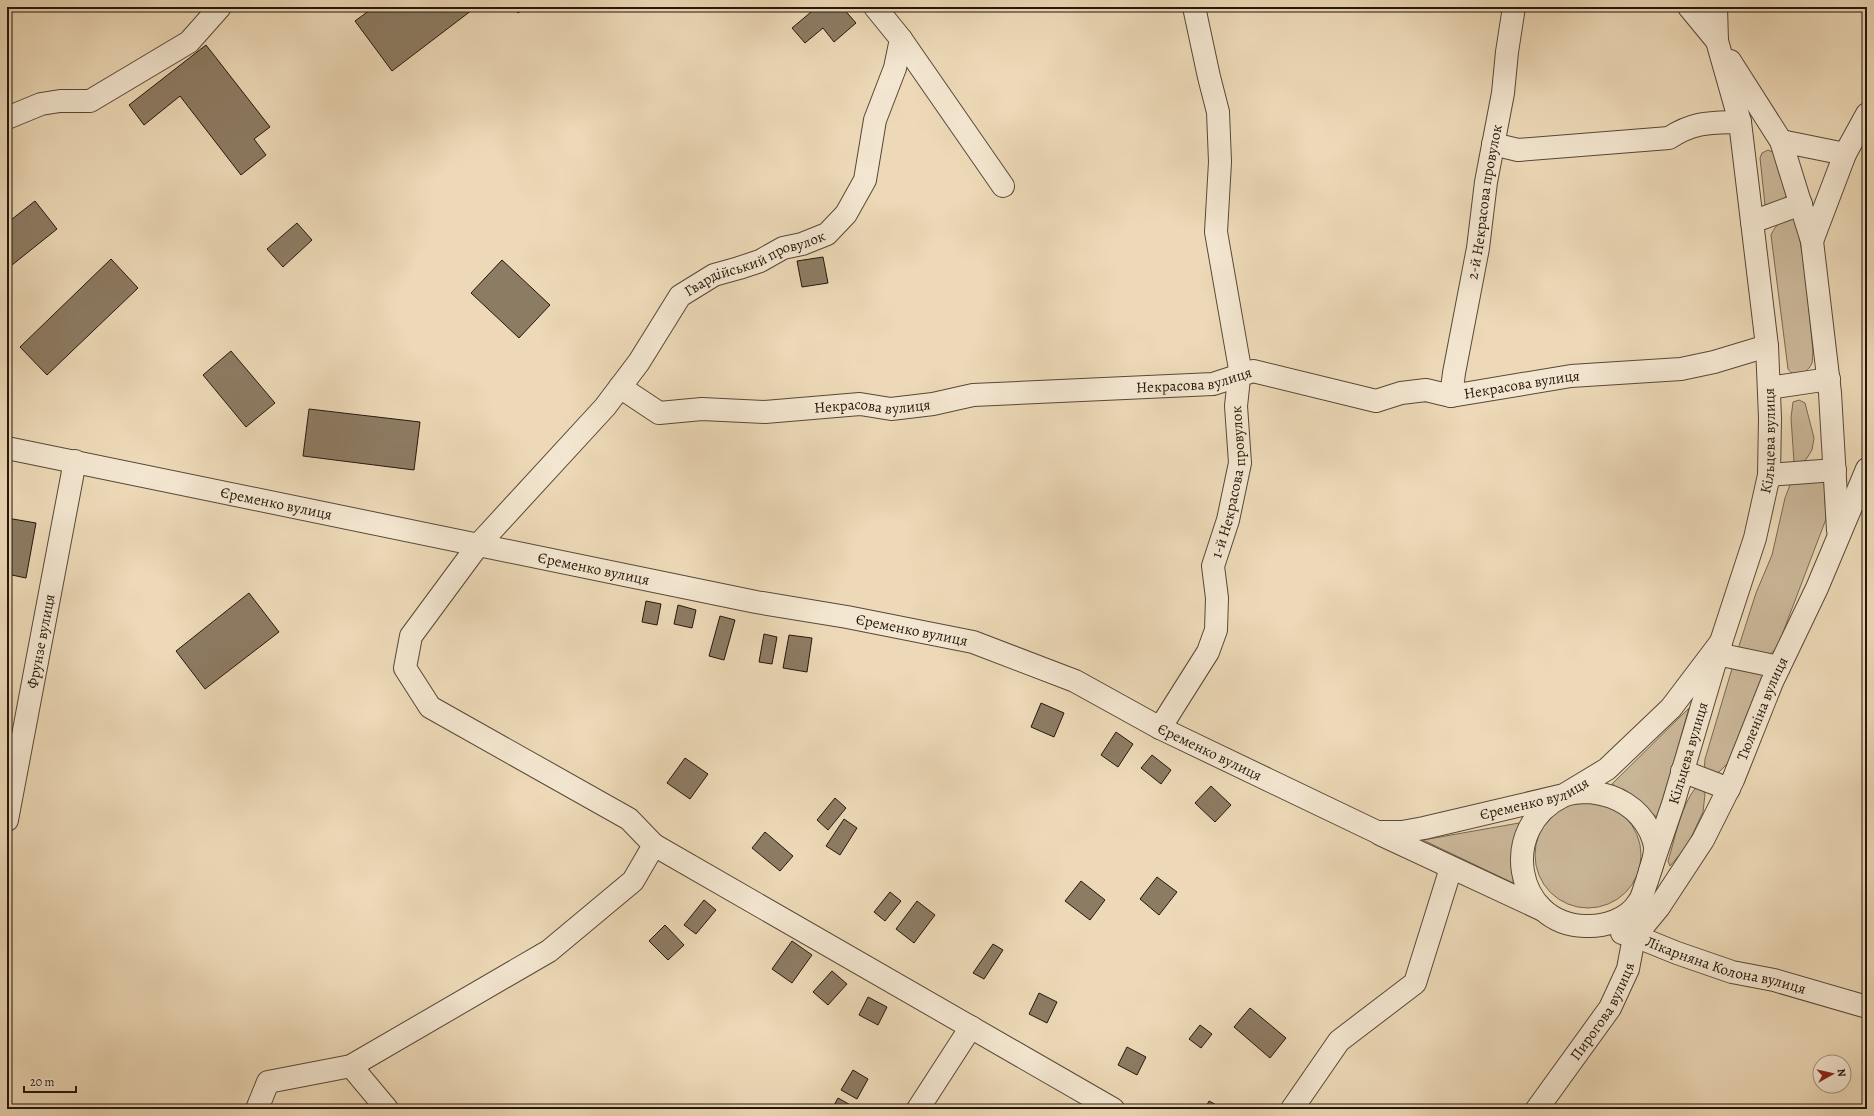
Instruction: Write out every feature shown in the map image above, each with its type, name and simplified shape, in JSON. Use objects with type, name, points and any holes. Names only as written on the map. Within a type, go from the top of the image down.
[{"type":"street","points":[[7,118],[41,104],[60,101],[90,101],[189,42],[220,7]]},
{"type":"street","points":[[875,7],[901,39],[1003,186]]},
{"type":"street","name":"1-й Некрасова провулок","points":[[1160,728],[1208,652],[1216,630],[1218,598],[1213,566],[1228,520],[1240,463],[1236,406],[1240,369],[1216,232],[1220,170],[1218,112],[1208,77],[1194,7]]},
{"type":"street","name":"2-й Некрасова провулок","points":[[1451,396],[1478,248],[1486,182],[1503,93],[1507,52],[1514,7]]},
{"type":"street","name":"Кільцева вулиця","points":[[1650,871],[1655,848],[1652,835],[1646,823],[1628,804],[1603,793],[1590,792],[1564,795],[1542,810],[1527,832],[1522,850],[1523,870],[1526,883],[1539,905],[1549,913],[1571,924],[1596,926],[1609,923],[1632,911],[1639,902],[1650,871],[1682,771],[1719,648],[1755,538],[1769,476],[1770,418],[1767,346],[1740,122],[1717,41],[1689,7]]},
{"type":"street","points":[[1716,7],[1717,41],[1781,141],[1812,241],[1829,379],[1838,535]]},
{"type":"street","name":"Гвардійський провулок","points":[[901,39],[895,68],[875,120],[865,180],[846,214],[827,234],[802,244],[783,248],[760,261],[714,275],[680,296],[639,362],[605,407],[479,544],[411,636],[405,668],[430,708],[629,819],[654,845],[1113,1109]]},
{"type":"street","points":[[1812,241],[1845,154],[1867,114]]},
{"type":"street","points":[[1493,144],[1518,150],[1669,138],[1684,128],[1701,124],[1740,122]]},
{"type":"street","points":[[1781,141],[1845,154]]},
{"type":"street","points":[[1752,222],[1801,204]]},
{"type":"street","name":"Некрасова вулиця","points":[[620,387],[659,413],[702,409],[765,412],[860,404],[892,408],[933,404],[973,395],[1213,384],[1253,371],[1376,401],[1401,393],[1426,390],[1451,396],[1571,376],[1681,369],[1714,362],[1767,346]]},
{"type":"street","points":[[1769,388],[1829,379]]},
{"type":"street","name":"Єременко вулиця","points":[[7,448],[756,602],[847,617],[973,642],[1075,681],[1160,728],[1377,832],[1402,832],[1424,828],[1564,795],[1608,769],[1666,713],[1719,648]]},
{"type":"street","name":"Фрунзе вулиця","points":[[7,820],[75,461]]},
{"type":"street","name":"Тюленіна вулиця","points":[[1635,936],[1658,907],[1703,840],[1729,789],[1779,667],[1817,588],[1867,469]]},
{"type":"street","points":[[1769,476],[1835,470]]},
{"type":"street","points":[[1719,648],[1779,667]]},
{"type":"street","points":[[1682,771],[1729,789]]},
{"type":"street","points":[[1377,832],[1549,913]]},
{"type":"street","points":[[257,1109],[268,1082],[351,1066],[549,951],[633,881],[654,845]]},
{"type":"street","points":[[1292,1109],[1339,1041],[1416,983],[1451,868]]},
{"type":"street","name":"Пирогова вулиця","points":[[1537,1109],[1610,1008],[1628,969],[1635,936],[1639,902]]},
{"type":"street","name":"Лікарняна Колона вулиця","points":[[1583,926],[1635,936],[1677,953],[1732,972],[1774,980],[1867,1007]]},
{"type":"street","points":[[918,1109],[971,1027]]},
{"type":"street","points":[[351,1066],[387,1109]]},
{"type":"shaded area","points":[[1768,150],[1775,153],[1785,177],[1787,191],[1783,200],[1769,207],[1765,205],[1760,158],[1762,153]]},
{"type":"shaded area","points":[[1792,218],[1796,222],[1798,229],[1806,276],[1813,352],[1810,367],[1808,370],[1798,375],[1794,374],[1788,369],[1771,235],[1779,224]]},
{"type":"shaded area","points":[[1799,400],[1805,403],[1814,438],[1812,450],[1805,461],[1794,462],[1791,418],[1793,402]]},
{"type":"shaded area","points":[[1794,478],[1824,481],[1826,519],[1777,648],[1769,655],[1738,649],[1756,593],[1772,555],[1785,498]]},
{"type":"shaded area","points":[[1734,662],[1762,670],[1763,676],[1728,763],[1719,772],[1713,774],[1704,773],[1705,759]]},
{"type":"shaded area","points":[[1689,708],[1658,818],[1612,784]]},
{"type":"shaded area","points":[[1700,783],[1705,794],[1703,812],[1687,846],[1670,866],[1668,861],[1680,820],[1688,800]]},
{"type":"shaded area","points":[[1588,802],[1608,806],[1626,817],[1637,835],[1641,855],[1637,875],[1626,893],[1608,904],[1588,908],[1568,904],[1550,893],[1539,875],[1535,855],[1539,835],[1550,817],[1568,806]]},
{"type":"shaded area","points":[[1519,823],[1513,883],[1423,840]]},
{"type":"building","points":[[374,7],[476,7],[392,71],[355,21]]},
{"type":"building","points":[[513,7],[526,7],[518,13]]},
{"type":"building","points":[[817,7],[842,7],[856,23],[834,42],[823,28],[805,43],[792,28]]},
{"type":"building","points":[[206,45],[270,127],[254,139],[266,155],[241,175],[180,96],[144,125],[129,105]]},
{"type":"building","points":[[35,201],[57,229],[7,269],[7,223]]},
{"type":"building","points":[[297,223],[312,240],[283,267],[267,249]]},
{"type":"building","points":[[823,257],[828,283],[802,287],[797,261]]},
{"type":"building","points":[[111,259],[138,288],[47,375],[20,347]]},
{"type":"building","points":[[502,260],[550,305],[519,338],[471,293]]},
{"type":"building","points":[[231,351],[275,403],[246,427],[203,375]]},
{"type":"building","points":[[309,409],[420,422],[414,470],[303,456]]},
{"type":"building","points":[[7,518],[36,523],[26,578],[7,574]]},
{"type":"building","points":[[249,593],[279,632],[205,689],[176,651]]},
{"type":"building","points":[[646,601],[661,604],[657,625],[642,622]]},
{"type":"building","points":[[678,605],[696,610],[692,628],[674,624]]},
{"type":"building","points":[[720,616],[735,620],[724,660],[709,656]]},
{"type":"building","points":[[764,634],[777,637],[772,664],[759,662]]},
{"type":"building","points":[[789,635],[812,638],[807,672],[783,668]]},
{"type":"building","points":[[1041,703],[1064,713],[1054,737],[1031,727]]},
{"type":"building","points":[[1116,732],[1133,744],[1118,767],[1101,755]]},
{"type":"building","points":[[1152,755],[1171,770],[1161,784],[1141,768]]},
{"type":"building","points":[[685,758],[708,774],[690,799],[667,783]]},
{"type":"building","points":[[1211,786],[1231,805],[1215,822],[1195,803]]},
{"type":"building","points":[[835,798],[846,808],[828,830],[817,820]]},
{"type":"building","points":[[844,819],[857,828],[840,855],[826,846]]},
{"type":"building","points":[[765,832],[793,856],[780,871],[752,848]]},
{"type":"building","points":[[1157,877],[1177,892],[1159,915],[1140,899]]},
{"type":"building","points":[[1081,881],[1105,900],[1090,920],[1065,901]]},
{"type":"building","points":[[890,892],[901,901],[885,921],[874,912]]},
{"type":"building","points":[[704,900],[716,910],[696,934],[684,925]]},
{"type":"building","points":[[917,901],[935,915],[914,943],[896,929]]},
{"type":"building","points":[[665,925],[684,945],[668,960],[649,941]]},
{"type":"building","points":[[792,941],[812,955],[792,983],[772,969]]},
{"type":"building","points":[[993,944],[1003,950],[984,979],[973,973]]},
{"type":"building","points":[[832,971],[847,984],[828,1005],[813,992]]},
{"type":"building","points":[[1039,993],[1057,1002],[1047,1023],[1029,1014]]},
{"type":"building","points":[[868,997],[887,1007],[878,1025],[859,1015]]},
{"type":"building","points":[[1250,1008],[1286,1038],[1270,1058],[1234,1027]]},
{"type":"building","points":[[1200,1025],[1212,1034],[1201,1048],[1189,1039]]},
{"type":"building","points":[[1127,1047],[1146,1057],[1137,1075],[1118,1065]]},
{"type":"building","points":[[853,1070],[868,1079],[857,1099],[841,1090]]},
{"type":"building","points":[[838,1098],[854,1107],[853,1109],[832,1109]]},
{"type":"building","points":[[1209,1101],[1224,1109],[1205,1109]]}]
